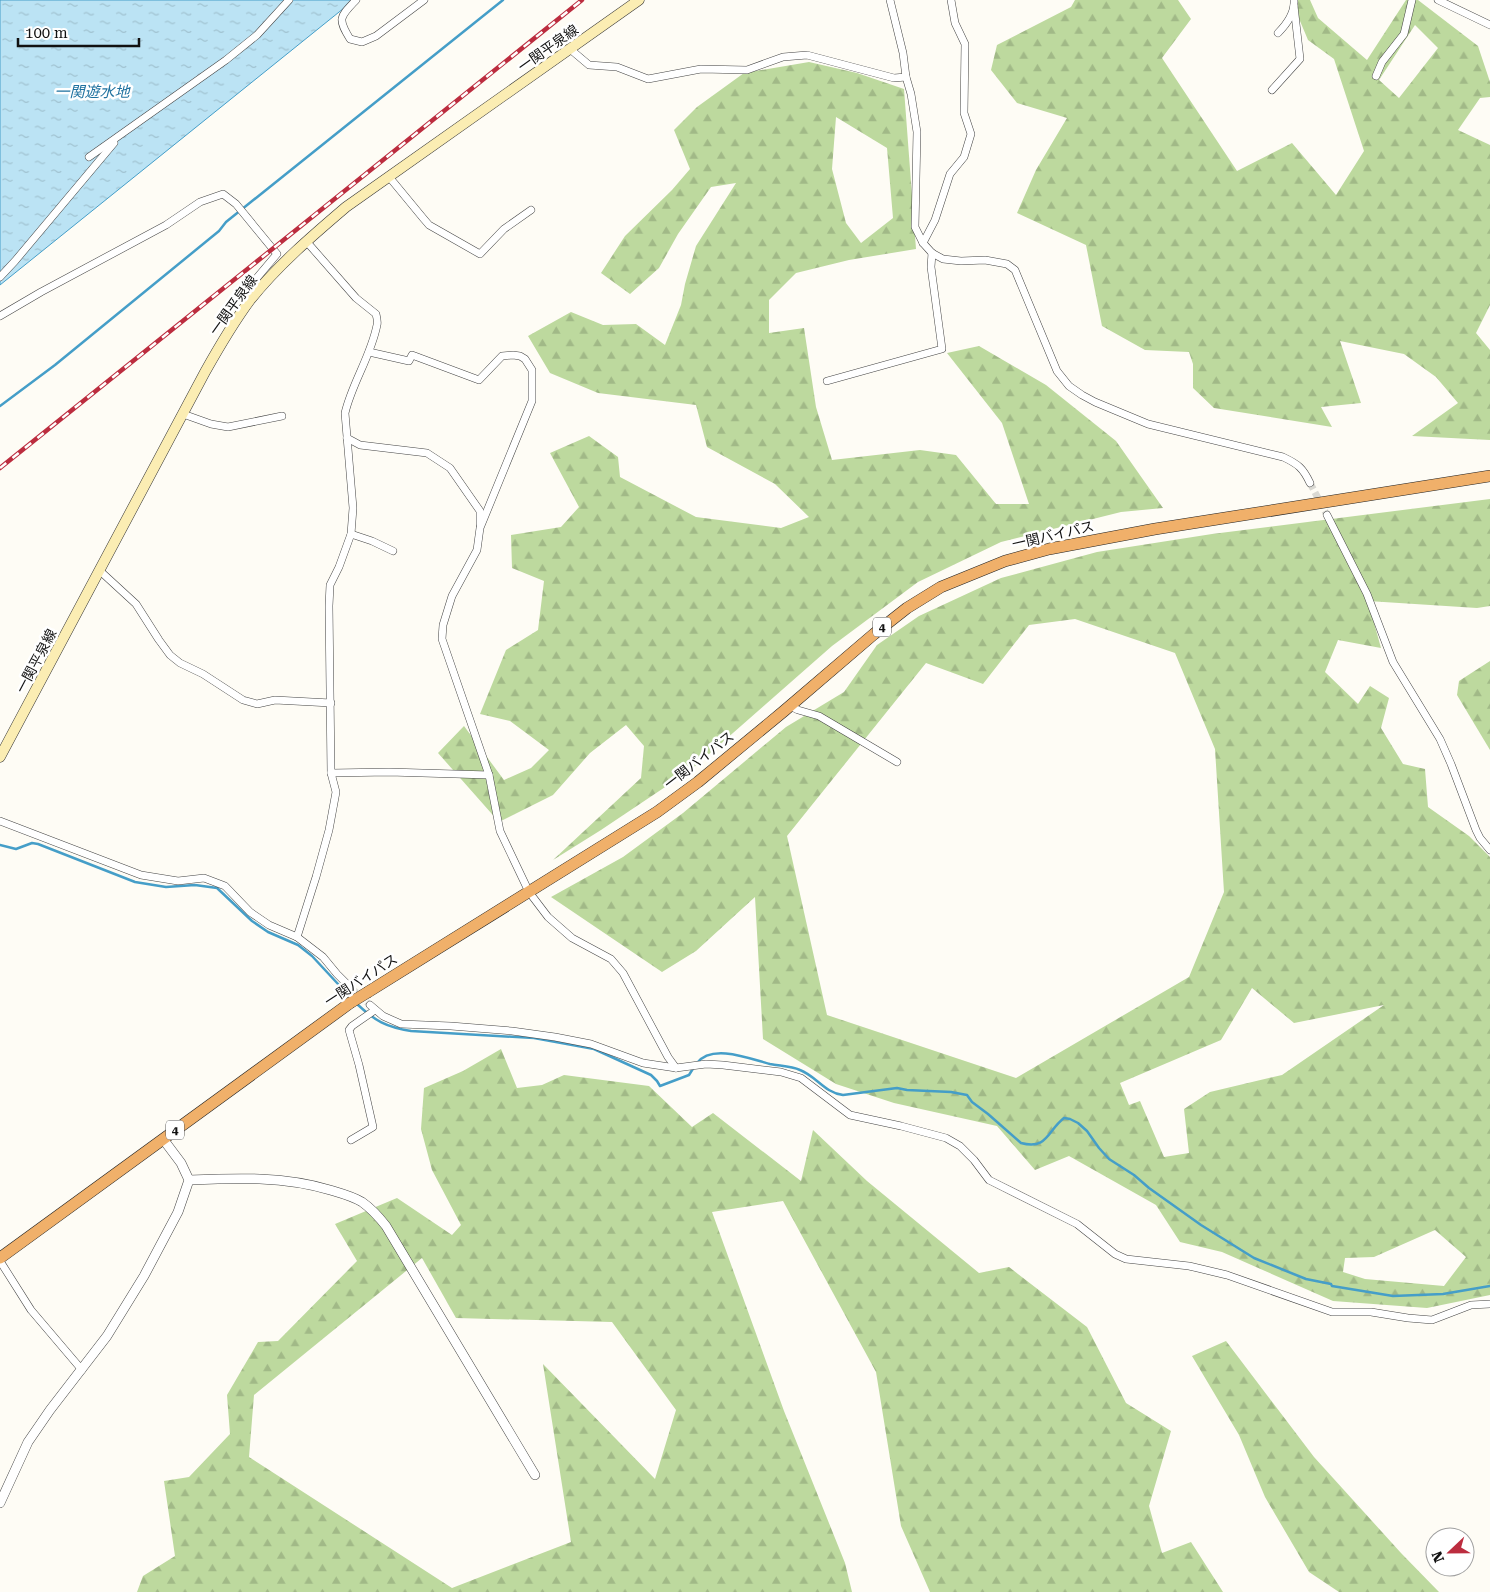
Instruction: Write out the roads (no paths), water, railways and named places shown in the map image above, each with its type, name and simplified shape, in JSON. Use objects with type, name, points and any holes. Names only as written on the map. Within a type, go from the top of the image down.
[{"type":"highway","name":"一関バイパス","points":[[0,1260],[350,1003],[657,812],[698,782],[874,634],[907,608],[941,587],[1005,561],[1155,528],[1490,476]]},
{"type":"main road","name":"一関平泉線","points":[[0,757],[182,414],[228,333],[250,300],[306,241],[346,207],[390,178],[639,0]]},
{"type":"street","points":[[90,158],[122,133],[226,60],[257,35],[289,0]]},
{"type":"street","points":[[356,0],[343,14],[342,25],[350,39],[362,42],[376,36],[424,0]]},
{"type":"street","points":[[890,0],[903,53],[917,132],[915,227],[923,243],[932,254],[943,259],[985,260],[1007,264],[1015,270],[1057,371],[1070,386],[1095,402],[1148,424],[1283,457],[1298,464],[1310,483]]},
{"type":"street","points":[[923,243],[935,220],[950,174],[964,157],[972,134],[964,112],[965,44],[955,23],[951,0]]},
{"type":"street","points":[[1376,76],[1382,62],[1404,34],[1412,0]]},
{"type":"street","points":[[1438,0],[1490,25]]},
{"type":"street","points":[[1278,33],[1287,24],[1294,3]]},
{"type":"street","points":[[1272,90],[1300,59],[1294,3]]},
{"type":"street","points":[[570,49],[590,65],[617,67],[648,79],[701,69],[747,70],[783,57],[807,55],[894,78],[906,77]]},
{"type":"street","points":[[0,277],[122,133]]},
{"type":"street","points":[[390,178],[429,224],[480,254],[504,228],[531,210]]},
{"type":"street","points":[[0,316],[166,225],[200,202],[223,194],[236,204],[277,254],[250,286],[247,294],[250,300]]},
{"type":"street","points":[[297,937],[329,830],[336,792],[331,773],[330,586],[351,534],[353,508],[345,413],[348,398],[369,352],[378,323],[376,314],[356,298],[306,241]]},
{"type":"street","points":[[827,381],[942,349],[932,254]]},
{"type":"street","points":[[369,352],[409,361],[412,355],[479,380],[502,356],[513,355],[525,359],[532,370],[532,401],[480,528]]},
{"type":"street","points":[[182,414],[211,424],[228,426],[282,416]]},
{"type":"street","points":[[347,438],[360,445],[427,453],[450,468],[480,511],[477,550],[452,596],[443,625],[442,639],[489,775],[500,831],[529,892],[548,917],[572,938],[611,959],[623,973],[668,1057],[676,1068]]},
{"type":"street","points":[[1327,515],[1367,594],[1393,662],[1440,739],[1476,830],[1490,850]]},
{"type":"street","points":[[351,534],[393,551]]},
{"type":"street","points":[[99,570],[136,604],[158,640],[170,655],[180,663],[203,674],[244,700],[257,704],[275,700],[331,703]]},
{"type":"street","points":[[790,706],[819,716],[897,762]]},
{"type":"street","points":[[331,773],[388,772],[489,775]]},
{"type":"street","points":[[0,820],[141,875],[178,881],[204,878],[225,886],[250,912],[297,937],[323,957],[351,988]]},
{"type":"street","points":[[350,1140],[373,1127],[349,1030],[373,1007],[383,1016],[401,1024],[512,1031],[591,1044],[643,1063],[676,1068],[703,1064],[781,1072],[801,1078],[850,1115],[946,1138],[960,1146],[974,1160],[989,1180],[1077,1224],[1110,1250],[1126,1259],[1189,1266],[1227,1274],[1332,1312],[1371,1312],[1432,1320],[1470,1305],[1490,1304]]},
{"type":"street","points":[[0,1503],[28,1442],[107,1336],[144,1276],[178,1212],[189,1180],[181,1163],[163,1139]]},
{"type":"street","points":[[189,1180],[246,1178],[306,1183],[343,1194],[361,1202],[376,1214],[386,1226],[535,1475]]},
{"type":"street","points":[[0,1260],[31,1310],[82,1370]]},
{"type":"water","name":"一関遊水地","points":[[0,0],[354,0],[0,285]]},
{"type":"waterway","points":[[0,406],[55,365],[219,231],[226,222],[503,0]]},
{"type":"waterway","points":[[0,845],[16,849],[32,843],[38,844],[135,882],[166,887],[195,885],[217,888],[252,921],[268,932],[298,945],[312,956],[351,998]]},
{"type":"waterway","points":[[357,1004],[381,1022],[411,1031],[534,1038],[594,1049],[651,1075],[660,1086],[689,1075],[694,1067]]},
{"type":"waterway","points":[[697,1063],[704,1057],[712,1054],[722,1053],[743,1056],[800,1070],[831,1091],[843,1095],[897,1088],[967,1095],[972,1102],[1021,1143],[1037,1144],[1042,1142],[1064,1118],[1070,1119],[1087,1131],[1109,1159],[1134,1175],[1201,1225],[1254,1258],[1306,1279],[1331,1284],[1332,1286],[1393,1296],[1443,1294],[1490,1286]]},
{"type":"tunnel","points":[[1310,483],[1327,515]]},
{"type":"tunnel","points":[[351,988],[370,1005]]},
{"type":"railway","points":[[0,468],[582,0]]}]
